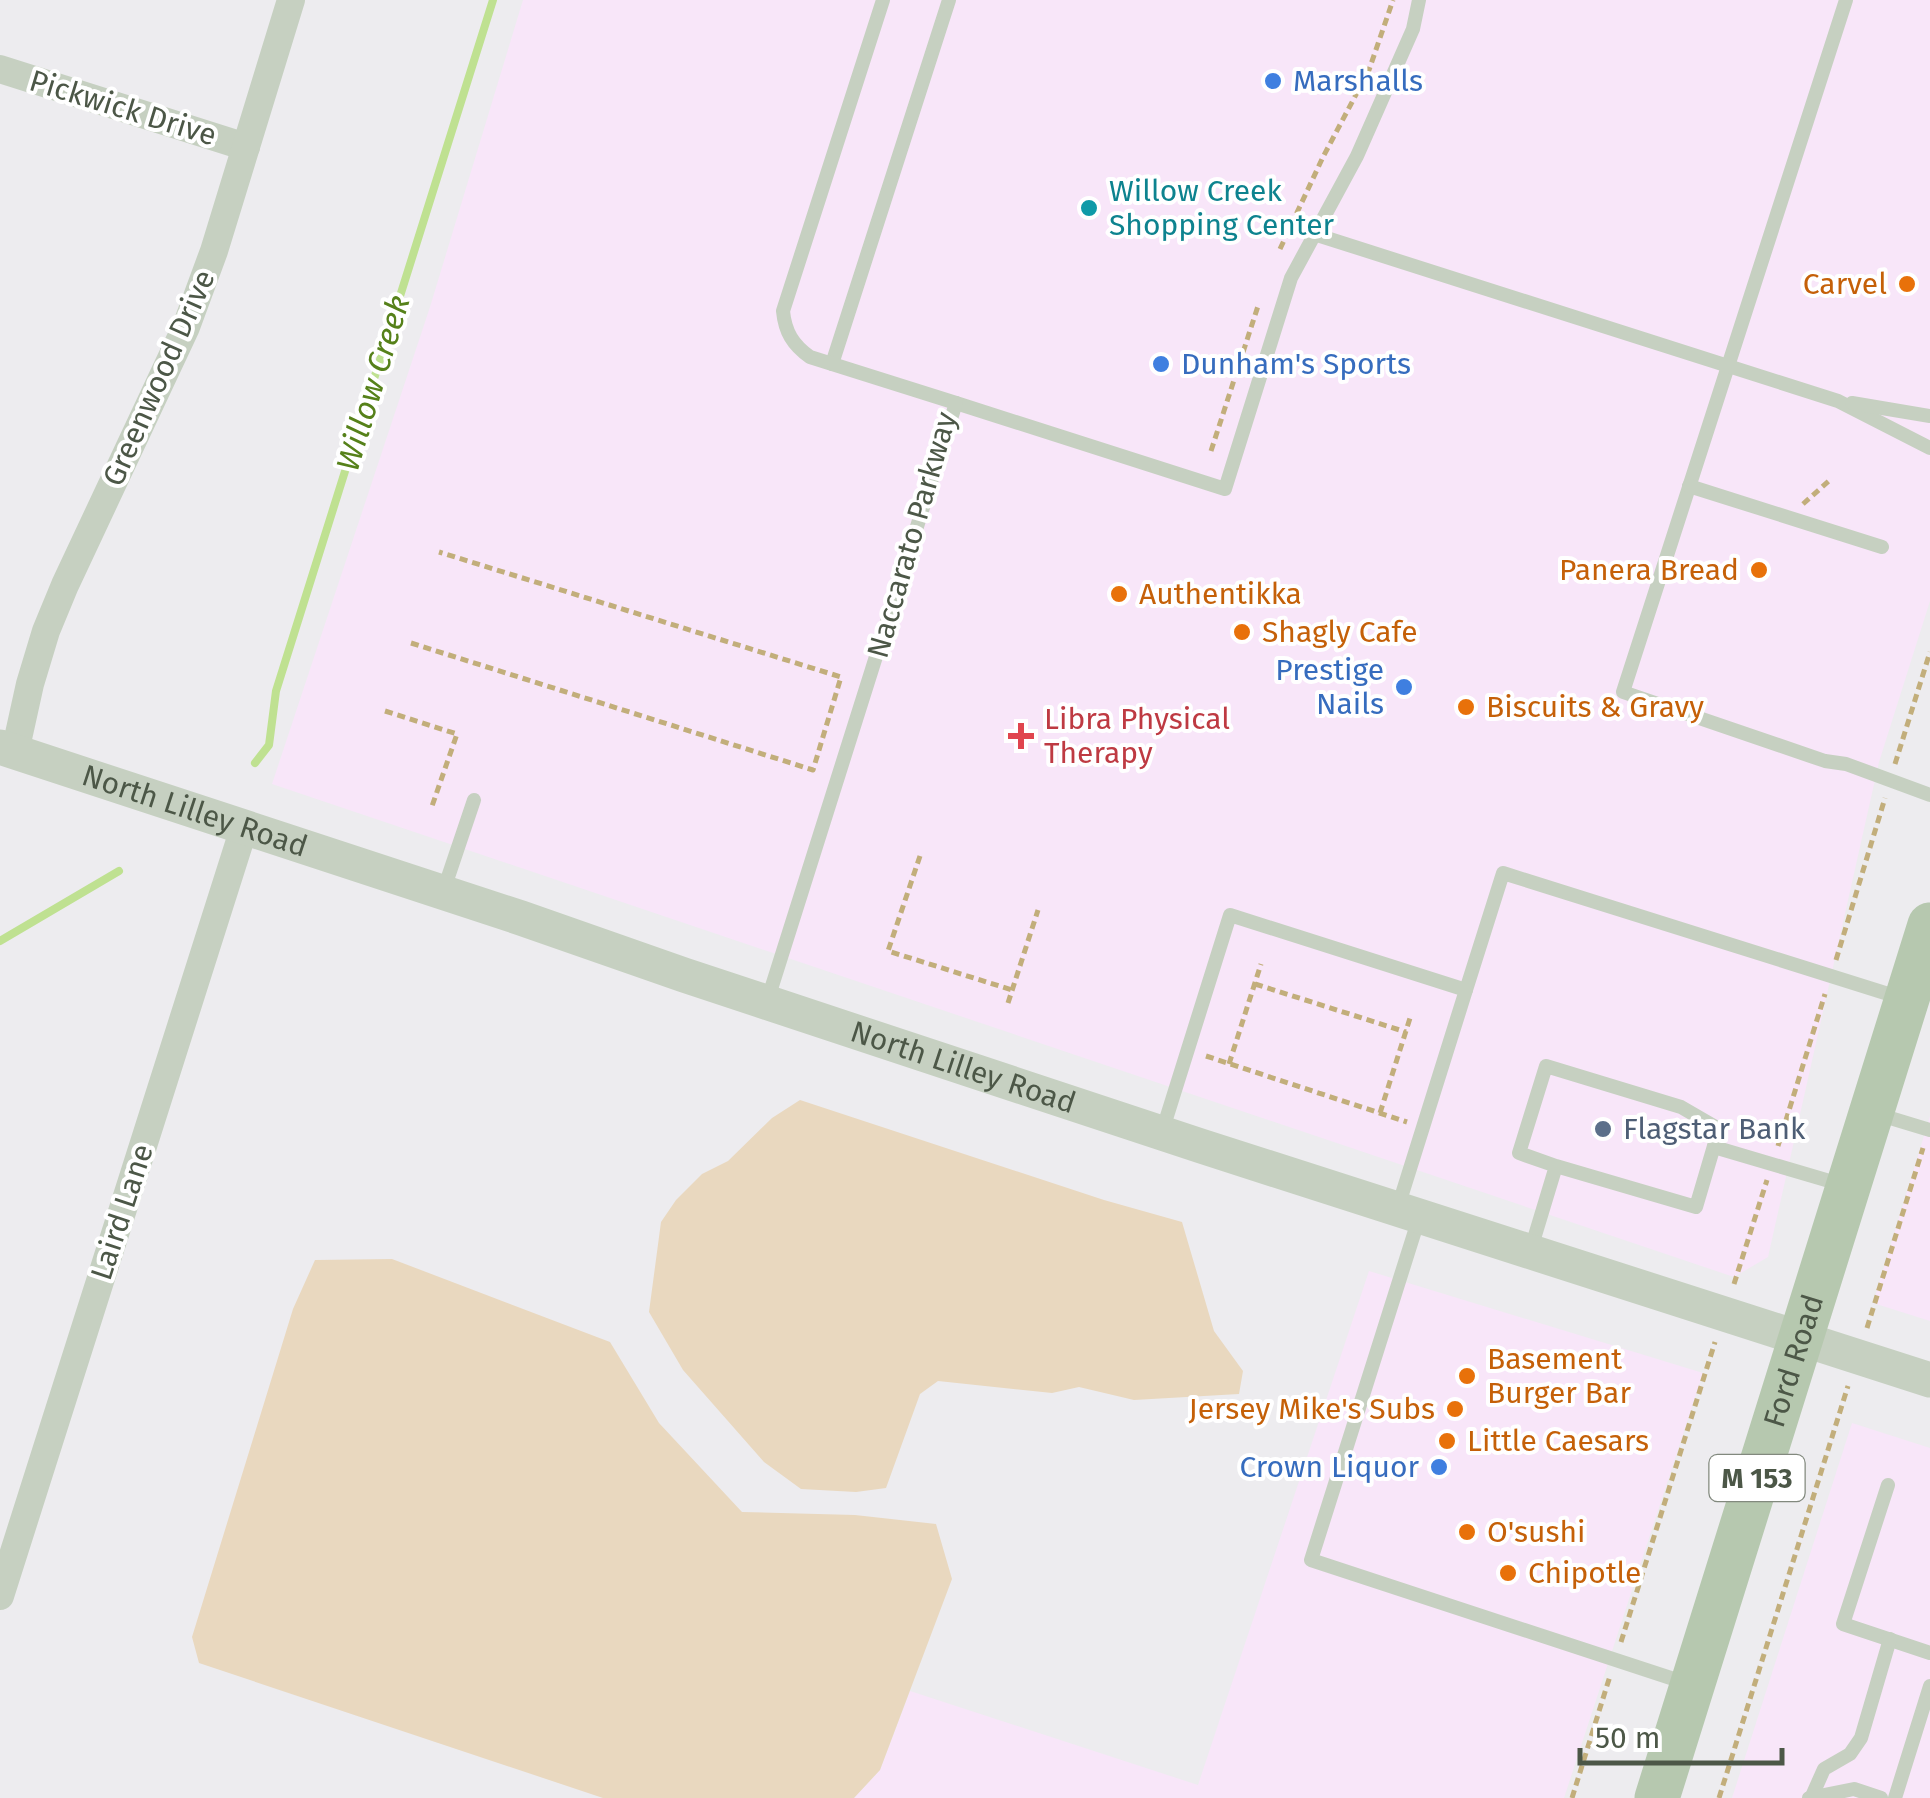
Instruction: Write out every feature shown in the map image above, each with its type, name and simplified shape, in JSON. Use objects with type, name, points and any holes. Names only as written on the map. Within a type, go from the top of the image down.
[{"type":"main road","name":"Ford Road","points":[[1656,1798],[1930,925]]},
{"type":"street","name":"Greenwood Drive","points":[[8,749],[46,631],[186,327],[214,251],[291,0]]},
{"type":"street","name":"Pickwick Drive","points":[[0,70],[246,147]]},
{"type":"street","name":"North Lilley Road","points":[[8,749],[1162,1133],[1930,1380]]},
{"type":"street","name":"Laird Lane","points":[[0,1596],[244,828]]},
{"type":"lane","name":"Naccarato Parkway","points":[[767,1002],[956,403],[810,357],[797,348],[784,324],[783,311],[883,0]]},
{"type":"lane","points":[[832,364],[949,0]]},
{"type":"lane","points":[[956,403],[1225,489],[1290,278],[1363,141],[1413,29],[1419,0]]},
{"type":"lane","points":[[1846,0],[1623,692],[1930,794]]},
{"type":"lane","points":[[1314,234],[1838,401],[1930,448]]},
{"type":"lane","points":[[1838,401],[1930,416]]},
{"type":"lane","points":[[1689,486],[1882,547]]},
{"type":"lane","points":[[443,892],[474,800]]},
{"type":"lane","points":[[1692,1685],[1311,1560],[1385,1326],[1408,1213],[1466,990],[1503,872],[1907,1000]]},
{"type":"lane","points":[[1162,1133],[1230,915],[1466,990]]},
{"type":"lane","points":[[1546,1066],[1681,1107],[1719,1128],[1714,1147],[1696,1207],[1519,1153],[1546,1066]]},
{"type":"lane","points":[[1872,1112],[1930,1130]]},
{"type":"lane","points":[[1714,1147],[1848,1186]]},
{"type":"lane","points":[[1530,1252],[1556,1166]]},
{"type":"lane","points":[[1888,1485],[1843,1624],[1930,1652]]},
{"type":"lane","points":[[1810,1797],[1824,1769],[1850,1754],[1861,1738],[1890,1639]]},
{"type":"lane","points":[[1895,1798],[1930,1686]]},
{"type":"lane","points":[[1810,1797],[1854,1789],[1881,1798]]},
{"type":"path","points":[[1821,488],[1831,479]]},
{"type":"path","points":[[411,643],[813,770],[841,677],[439,552]]},
{"type":"path","points":[[385,711],[457,734],[431,808]]},
{"type":"path","points":[[436,795],[447,798]]},
{"type":"path","points":[[920,856],[888,951],[1012,990]]},
{"type":"path","points":[[1008,1003],[1038,910]]},
{"type":"path","points":[[1228,1064],[1262,964]]},
{"type":"path","points":[[1255,984],[1406,1032]]},
{"type":"path","points":[[1380,1114],[1411,1016]]},
{"type":"path","points":[[1206,1056],[1408,1122]]},
{"type":"path","points":[[1873,1308],[1930,1130]]},
{"type":"path","points":[[1624,1632],[1714,1347]]},
{"type":"path","points":[[1719,1798],[1842,1409]]},
{"type":"path","points":[[1572,1798],[1607,1686]]},
{"type":"shaded area","points":[[523,0],[1930,0],[1930,601],[1879,762],[1768,1257],[1734,1277],[272,784],[430,307]]},
{"type":"shaded area","points":[[800,1100],[1182,1222],[1214,1331],[1243,1371],[1239,1394],[1134,1400],[1079,1387],[1052,1393],[938,1381],[920,1394],[886,1488],[856,1492],[801,1489],[764,1462],[683,1370],[649,1312],[661,1222],[676,1200],[702,1174],[728,1161],[772,1118]]},
{"type":"shaded area","points":[[1930,1116],[1930,1321],[1873,1303]]},
{"type":"shaded area","points":[[392,1259],[610,1342],[659,1423],[742,1512],[855,1515],[936,1524],[952,1579],[880,1770],[854,1798],[603,1798],[199,1663],[192,1637],[293,1309],[315,1260]]},
{"type":"shaded area","points":[[1369,1271],[1703,1373],[1564,1798],[854,1798],[880,1770],[910,1691],[1198,1785]]},
{"type":"shaded area","points":[[1852,1423],[1930,1448],[1930,1798],[1732,1798]]},
{"type":"waterway","name":"Willow Creek","points":[[255,763],[269,745],[276,691],[493,0]]},
{"type":"waterway","name":"Willow Creek","points":[[0,941],[119,871]]},
{"type":"place","name":"Marshalls","points":[[1273,81]]},
{"type":"place","name":"Willow Creek Shopping Center","points":[[1089,208]]},
{"type":"place","name":"Carvel","points":[[1907,284]]},
{"type":"place","name":"Dunham's Sports","points":[[1161,364]]},
{"type":"place","name":"Panera Bread","points":[[1759,570]]},
{"type":"place","name":"Authentikka","points":[[1119,594]]},
{"type":"place","name":"Shagly Cafe","points":[[1242,632]]},
{"type":"place","name":"Prestige Nails","points":[[1404,687]]},
{"type":"place","name":"Biscuits & Gravy","points":[[1466,707]]},
{"type":"place","name":"Libra Physical Therapy","points":[[1021,736]]},
{"type":"place","name":"Flagstar Bank","points":[[1603,1129]]},
{"type":"place","name":"Basement Burger Bar","points":[[1467,1376]]},
{"type":"place","name":"Jersey Mike's Subs","points":[[1455,1409]]},
{"type":"place","name":"Little Caesars","points":[[1447,1441]]},
{"type":"place","name":"Crown Liquor","points":[[1439,1467]]},
{"type":"place","name":"O'sushi","points":[[1467,1532]]},
{"type":"place","name":"Chipotle","points":[[1508,1573]]}]
